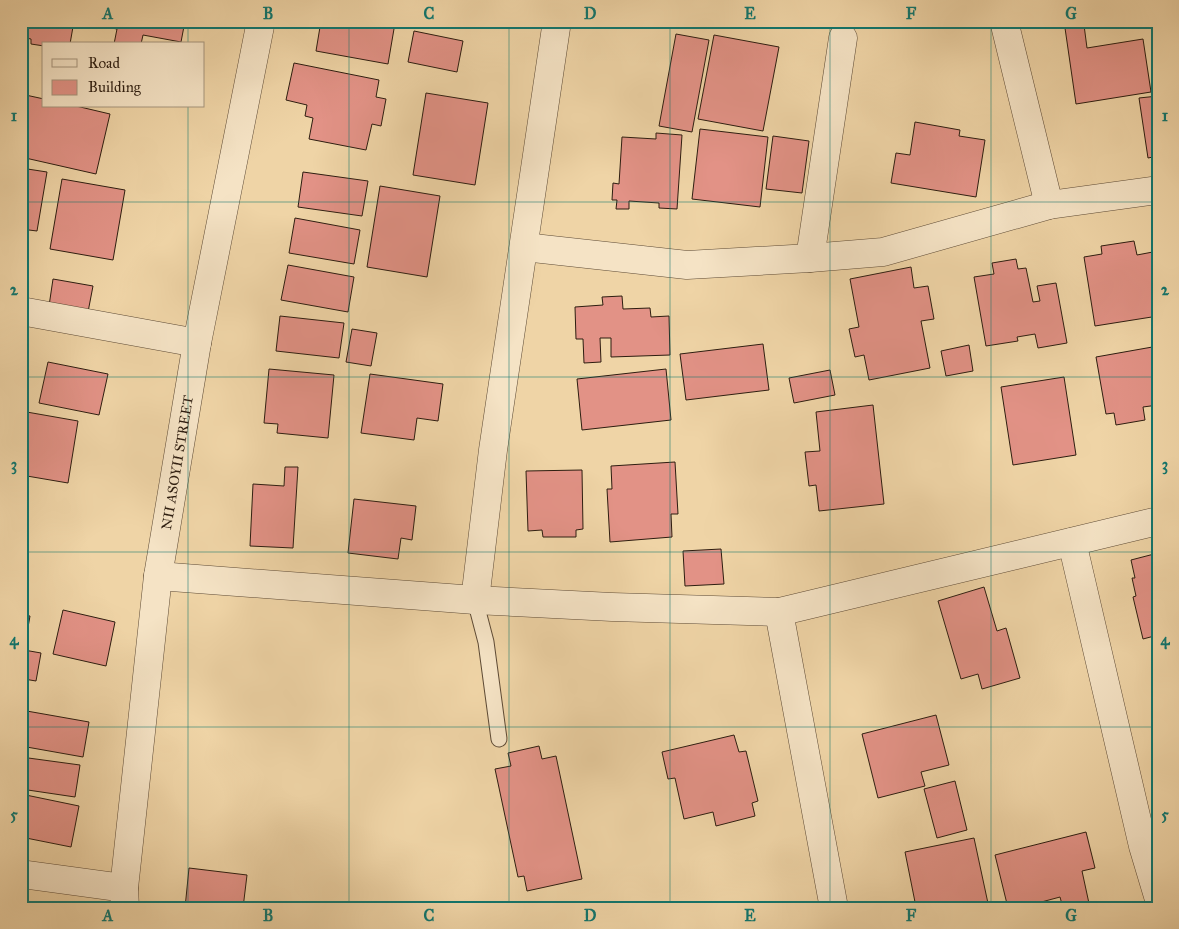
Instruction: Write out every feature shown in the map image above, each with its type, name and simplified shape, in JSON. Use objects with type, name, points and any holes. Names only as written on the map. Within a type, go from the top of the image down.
[{"type":"street","name":"NII ASOYII STREET","points":[[124,898],[158,576],[197,343],[261,21]]},
{"type":"street","points":[[475,600],[493,450],[557,21]]},
{"type":"street","points":[[1004,21],[1049,205]]},
{"type":"street","points":[[810,258],[843,38]]},
{"type":"street","points":[[524,247],[687,265],[883,252],[1049,205],[1158,190]]},
{"type":"street","points":[[21,312],[197,343]]},
{"type":"street","points":[[158,576],[475,600],[612,607],[779,612],[1158,521]]},
{"type":"street","points":[[1072,542],[1143,846],[1158,896]]},
{"type":"street","points":[[779,612],[834,908]]},
{"type":"street","points":[[21,874],[124,898]]},
{"type":"lane","points":[[475,600],[486,642],[500,739]]},
{"type":"building","points":[[24,21],[74,21],[70,42],[42,42],[42,46],[31,44],[31,39],[21,37]]},
{"type":"building","points":[[85,21],[185,21],[181,42],[143,35],[141,42],[114,42],[117,29],[85,23]]},
{"type":"building","points":[[321,21],[392,21],[392,23],[395,23],[388,64],[316,51]]},
{"type":"building","points":[[448,21],[467,21],[466,25]]},
{"type":"building","points":[[669,21],[697,21],[696,26]]},
{"type":"building","points":[[741,21],[770,21],[769,26]]},
{"type":"building","points":[[910,21],[931,21],[930,25],[909,23]]},
{"type":"building","points":[[1084,25],[1087,48],[1143,39],[1151,92],[1076,104],[1065,28]]},
{"type":"building","points":[[414,31],[463,41],[457,72],[408,62]]},
{"type":"building","points":[[676,34],[709,40],[692,132],[659,126]]},
{"type":"building","points":[[714,35],[779,47],[763,131],[698,119]]},
{"type":"building","points":[[294,63],[379,80],[376,97],[386,99],[381,126],[372,124],[366,150],[309,139],[313,118],[305,116],[307,105],[286,100]]},
{"type":"building","points":[[426,93],[488,103],[475,185],[413,175]]},
{"type":"building","points":[[21,94],[42,99],[42,108],[84,108],[110,114],[96,174],[21,157]]},
{"type":"building","points":[[1158,96],[1158,156],[1148,158],[1139,98]]},
{"type":"building","points":[[915,122],[960,130],[959,136],[985,140],[976,197],[891,183],[896,153],[910,155]]},
{"type":"building","points":[[700,129],[768,137],[760,207],[692,199]]},
{"type":"building","points":[[656,133],[682,135],[677,209],[659,208],[659,203],[629,201],[629,209],[616,209],[617,200],[612,200],[613,183],[619,184],[622,137],[656,139]]},
{"type":"building","points":[[773,136],[809,141],[802,193],[766,189]]},
{"type":"building","points":[[21,168],[47,172],[37,231],[21,229]]},
{"type":"building","points":[[303,172],[368,181],[362,216],[298,207]]},
{"type":"building","points":[[62,179],[125,190],[113,260],[50,249]]},
{"type":"building","points":[[380,186],[440,196],[427,277],[367,267]]},
{"type":"building","points":[[295,218],[360,230],[354,264],[289,253]]},
{"type":"building","points":[[1134,241],[1137,255],[1158,251],[1158,316],[1095,326],[1084,257],[1102,254],[1101,246]]},
{"type":"building","points":[[21,247],[27,248],[22,294],[21,294]]},
{"type":"building","points":[[1016,259],[1018,269],[1026,268],[1033,302],[1040,301],[1037,286],[1056,283],[1067,343],[1038,348],[1035,334],[1017,337],[1018,341],[986,346],[974,277],[994,274],[992,263]]},
{"type":"building","points":[[288,265],[354,277],[348,312],[281,300]]},
{"type":"building","points":[[911,267],[914,288],[928,286],[934,319],[921,321],[930,368],[869,380],[864,355],[855,357],[849,329],[859,327],[850,279]]},
{"type":"building","points":[[53,279],[93,286],[88,312],[49,306]]},
{"type":"building","points":[[622,296],[623,309],[650,308],[651,317],[669,316],[670,355],[611,357],[611,338],[600,338],[601,362],[584,363],[583,339],[576,339],[575,307],[603,305],[602,297]]},
{"type":"building","points":[[280,316],[344,323],[339,358],[276,351]]},
{"type":"building","points":[[352,329],[377,333],[371,366],[346,362]]},
{"type":"building","points":[[763,344],[769,390],[686,400],[680,354]]},
{"type":"building","points":[[969,345],[973,371],[946,376],[941,351]]},
{"type":"building","points":[[1158,346],[1158,405],[1143,407],[1145,420],[1116,425],[1114,413],[1106,414],[1096,357]]},
{"type":"building","points":[[48,362],[108,374],[99,415],[39,403]]},
{"type":"building","points":[[269,369],[334,375],[328,438],[277,433],[278,424],[264,423]]},
{"type":"building","points":[[666,369],[671,420],[582,430],[577,379]]},
{"type":"building","points":[[830,370],[835,395],[794,403],[789,378]]},
{"type":"building","points":[[370,374],[443,384],[438,421],[417,418],[414,440],[361,433]]},
{"type":"building","points":[[1064,377],[1076,455],[1013,465],[1001,387]]},
{"type":"building","points":[[873,405],[884,504],[819,511],[816,485],[809,486],[805,452],[820,451],[816,412]]},
{"type":"building","points":[[21,411],[78,421],[68,483],[21,475]]},
{"type":"building","points":[[675,462],[678,514],[671,514],[672,537],[610,542],[607,489],[612,489],[611,466]]},
{"type":"building","points":[[285,467],[298,467],[293,548],[250,546],[253,484],[284,486]]},
{"type":"building","points":[[582,470],[583,529],[576,530],[576,537],[543,537],[542,530],[528,531],[526,471]]},
{"type":"building","points":[[354,499],[416,506],[412,540],[401,538],[398,559],[348,553]]},
{"type":"building","points":[[721,549],[724,584],[685,586],[683,551]]},
{"type":"building","points":[[1158,553],[1158,635],[1143,639],[1133,597],[1136,596],[1131,560]]},
{"type":"building","points":[[984,587],[997,631],[1006,628],[1020,678],[982,689],[978,674],[961,679],[938,601]]},
{"type":"building","points":[[63,610],[115,622],[106,666],[53,654]]},
{"type":"building","points":[[21,615],[30,616],[24,650],[41,653],[36,681],[24,679],[22,691]]},
{"type":"building","points":[[21,710],[89,722],[83,757],[21,746]]},
{"type":"building","points":[[936,715],[949,765],[921,772],[925,786],[878,798],[862,734]]},
{"type":"building","points":[[734,735],[739,752],[746,751],[758,801],[752,803],[755,816],[716,826],[713,812],[684,819],[675,778],[668,779],[662,752]]},
{"type":"building","points":[[539,746],[542,759],[556,756],[582,879],[527,891],[524,876],[518,877],[495,769],[511,766],[508,753]]},
{"type":"building","points":[[21,757],[80,765],[75,797],[21,789]]},
{"type":"building","points":[[955,781],[967,830],[937,838],[924,789]]},
{"type":"building","points":[[21,794],[79,806],[71,847],[21,837]]},
{"type":"building","points":[[1086,832],[1095,868],[1082,871],[1090,908],[1063,908],[1060,897],[1019,908],[1008,908],[995,855]]},
{"type":"building","points":[[974,838],[989,908],[927,908],[926,904],[916,907],[905,852]]},
{"type":"building","points":[[189,868],[247,875],[243,908],[185,908]]}]
